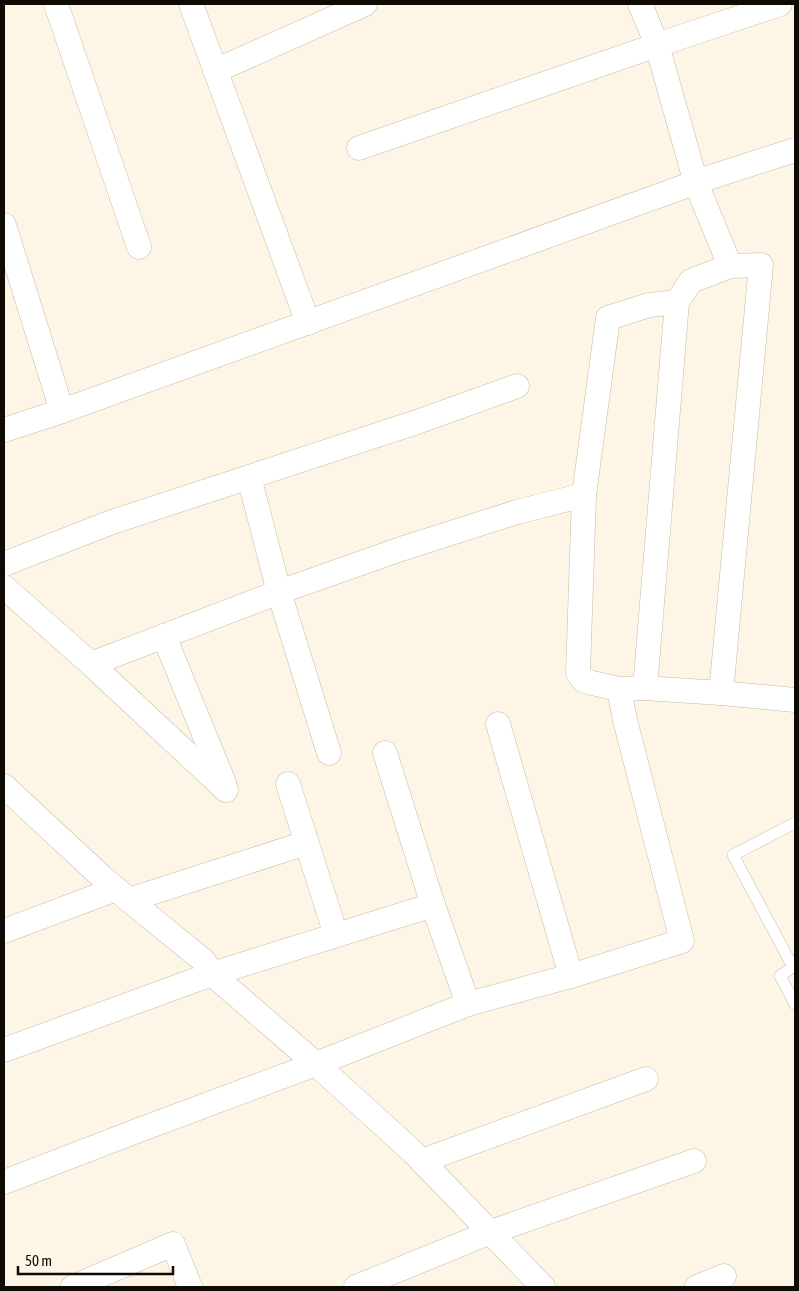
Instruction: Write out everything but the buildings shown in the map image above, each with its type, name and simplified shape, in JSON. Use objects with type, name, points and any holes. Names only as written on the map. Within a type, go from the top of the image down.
[{"type":"street","points":[[56,4],[140,247]]},
{"type":"street","points":[[191,4],[308,323]]},
{"type":"street","points":[[215,71],[365,4]]},
{"type":"street","points":[[640,4],[657,45],[696,183],[730,266]]},
{"type":"street","points":[[359,148],[780,4]]},
{"type":"street","points":[[4,430],[62,411],[696,183],[795,150]]},
{"type":"street","points":[[4,225],[62,411]]},
{"type":"street","points":[[645,688],[677,302],[691,281],[730,266],[761,266],[721,693]]},
{"type":"street","points":[[677,302],[649,305],[608,318],[584,495],[578,674],[583,680],[619,689],[645,688],[795,700]]},
{"type":"street","points":[[4,564],[112,522],[417,422],[517,386]]},
{"type":"street","points":[[249,477],[279,592],[329,753]]},
{"type":"street","points":[[92,664],[279,592],[400,550],[517,512],[584,495]]},
{"type":"street","points":[[4,587],[92,664],[226,790],[164,636]]},
{"type":"street","points":[[4,1182],[316,1064],[468,1004],[571,976],[682,941],[625,720],[619,689]]},
{"type":"street","points":[[498,724],[571,976]]},
{"type":"street","points":[[385,753],[433,905],[468,1004]]},
{"type":"street","points":[[288,784],[336,935]]},
{"type":"street","points":[[4,786],[122,895],[204,961],[212,974],[316,1064],[422,1161],[543,1287]]},
{"type":"street","points":[[4,931],[122,895],[306,843]]},
{"type":"street","points":[[4,1050],[212,974],[433,905]]},
{"type":"street","points":[[422,1161],[646,1079]]},
{"type":"street","points":[[356,1287],[491,1232],[694,1161]]},
{"type":"street","points":[[73,1287],[173,1244],[190,1287]]},
{"type":"street","points":[[697,1287],[724,1276]]},
{"type":"lane","points":[[795,822],[733,855],[794,966],[780,976],[795,1004]]}]
